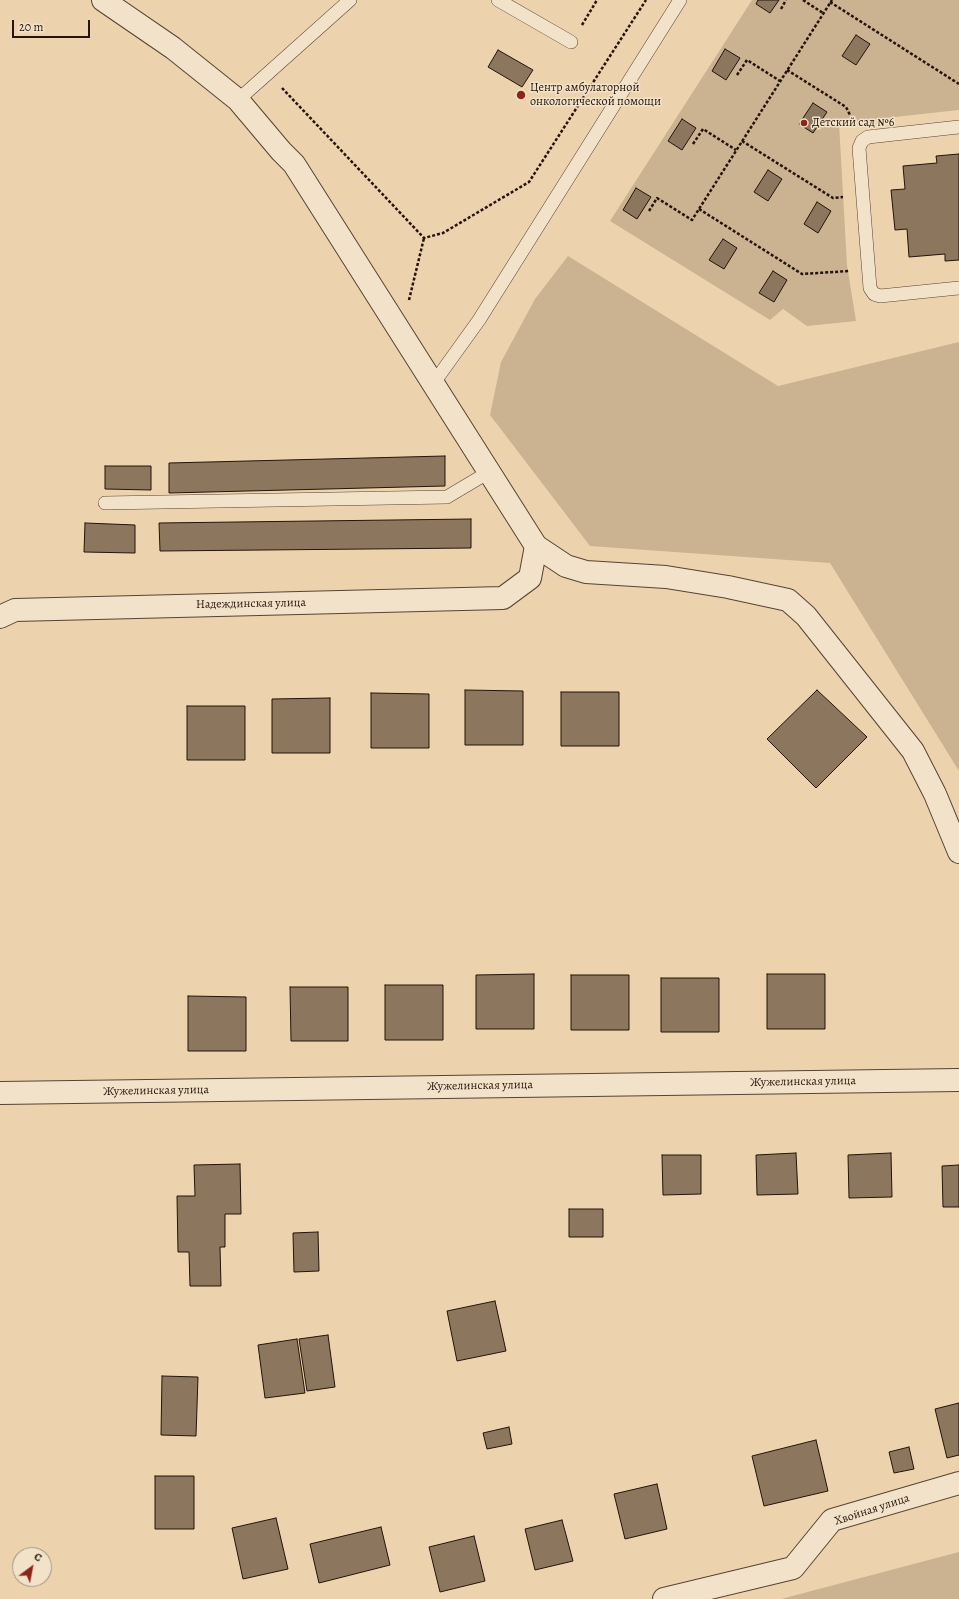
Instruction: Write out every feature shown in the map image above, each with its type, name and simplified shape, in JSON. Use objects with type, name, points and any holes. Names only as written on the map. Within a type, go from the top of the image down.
[{"type":"street","points":[[103,0],[173,48],[238,100],[281,151],[294,164],[536,546],[566,566],[586,572],[666,577],[728,587],[788,600],[806,616],[913,751],[935,794],[959,852]]},
{"type":"street","name":"Надеждинская улица","points":[[0,617],[15,610],[503,598],[530,578],[536,546]]},
{"type":"street","name":"Жужелинская улица","points":[[0,1093],[959,1080]]},
{"type":"street","name":"Хвойная улица","points":[[664,1599],[793,1568],[832,1520],[959,1483]]},
{"type":"lane","points":[[238,100],[350,0]]},
{"type":"lane","points":[[498,0],[571,42]]},
{"type":"lane","points":[[433,384],[480,320],[680,0]]},
{"type":"lane","points":[[959,127],[868,137],[862,141],[859,148],[870,288],[874,294],[880,296],[959,288]]},
{"type":"lane","points":[[105,503],[448,497],[489,472]]},
{"type":"path","points":[[571,42],[597,0]]},
{"type":"path","points":[[424,238],[443,233],[529,182],[646,0]]},
{"type":"path","points":[[781,8],[786,0]]},
{"type":"path","points":[[803,0],[824,13]]},
{"type":"path","points":[[649,211],[657,198],[692,220],[831,1],[959,84]]},
{"type":"path","points":[[737,75],[747,60],[780,81]]},
{"type":"path","points":[[787,70],[846,107],[862,141]]},
{"type":"path","points":[[268,73],[424,238]]},
{"type":"path","points":[[693,144],[703,129],[736,150]]},
{"type":"path","points":[[742,141],[833,198],[863,196]]},
{"type":"path","points":[[699,209],[802,274],[869,270]]},
{"type":"path","points":[[401,333],[424,238]]},
{"type":"shaded area","points":[[752,0],[959,0],[959,110],[839,123],[847,265],[856,321],[807,326],[783,309],[770,320],[610,221]]},
{"type":"shaded area","points":[[568,256],[778,386],[959,342],[959,771],[830,563],[590,546],[490,415],[501,362],[535,299]]},
{"type":"shaded area","points":[[959,1552],[959,1599],[781,1599]]},
{"type":"building","points":[[758,0],[779,0],[770,13],[756,4]]},
{"type":"building","points":[[856,35],[870,44],[856,65],[842,56]]},
{"type":"building","points":[[725,49],[740,58],[726,80],[712,71]]},
{"type":"building","points":[[498,50],[533,70],[522,87],[488,67]]},
{"type":"building","points":[[813,103],[827,112],[813,133],[799,124]]},
{"type":"building","points":[[682,119],[696,128],[682,150],[668,141]]},
{"type":"building","points":[[959,154],[959,260],[945,261],[945,254],[909,257],[907,229],[895,230],[891,190],[905,189],[903,166],[937,163],[936,156]]},
{"type":"building","points":[[768,170],[782,179],[768,201],[754,192]]},
{"type":"building","points":[[636,188],[651,197],[637,219],[623,210]]},
{"type":"building","points":[[817,202],[831,211],[818,233],[804,224]]},
{"type":"building","points":[[723,239],[737,248],[724,269],[709,260]]},
{"type":"building","points":[[773,271],[787,280],[774,302],[759,293]]},
{"type":"building","points":[[445,456],[445,486],[169,493],[169,463]]},
{"type":"building","points":[[105,466],[151,466],[151,490],[105,489]]},
{"type":"building","points":[[471,519],[471,548],[160,551],[159,523]]},
{"type":"building","points":[[85,523],[135,525],[135,553],[84,552]]},
{"type":"building","points":[[465,690],[523,691],[523,745],[465,745]]},
{"type":"building","points":[[817,690],[867,737],[816,788],[767,739]]},
{"type":"building","points":[[561,692],[619,692],[619,746],[561,746]]},
{"type":"building","points":[[371,693],[429,694],[429,748],[371,748]]},
{"type":"building","points":[[330,698],[330,753],[272,753],[272,699]]},
{"type":"building","points":[[187,706],[245,706],[245,760],[187,760]]},
{"type":"building","points":[[534,974],[534,1029],[476,1029],[476,975]]},
{"type":"building","points":[[767,974],[825,974],[825,1029],[767,1029]]},
{"type":"building","points":[[571,975],[629,975],[629,1030],[571,1030]]},
{"type":"building","points":[[661,978],[719,978],[719,1032],[661,1032]]},
{"type":"building","points":[[385,985],[443,985],[443,1040],[385,1040]]},
{"type":"building","points":[[290,987],[348,987],[348,1041],[291,1041]]},
{"type":"building","points":[[188,996],[246,997],[246,1051],[188,1051]]},
{"type":"building","points":[[796,1153],[798,1194],[757,1195],[756,1155]]},
{"type":"building","points":[[891,1153],[892,1197],[849,1198],[848,1155]]},
{"type":"building","points":[[662,1155],[701,1155],[701,1194],[663,1195]]},
{"type":"building","points":[[240,1164],[241,1214],[225,1214],[225,1247],[220,1247],[221,1286],[190,1286],[189,1252],[178,1252],[177,1196],[195,1196],[194,1165]]},
{"type":"building","points":[[959,1165],[959,1207],[943,1207],[942,1166]]},
{"type":"building","points":[[569,1209],[603,1209],[603,1237],[569,1237]]},
{"type":"building","points":[[318,1232],[319,1271],[294,1272],[293,1233]]},
{"type":"building","points":[[495,1301],[506,1351],[457,1361],[447,1311]]},
{"type":"building","points":[[328,1335],[335,1387],[307,1391],[299,1339]]},
{"type":"building","points":[[297,1339],[305,1393],[265,1398],[258,1345]]},
{"type":"building","points":[[162,1376],[198,1377],[196,1436],[161,1435]]},
{"type":"building","points":[[959,1403],[959,1455],[947,1458],[935,1409]]},
{"type":"building","points":[[509,1427],[512,1444],[487,1449],[483,1433]]},
{"type":"building","points":[[816,1440],[828,1491],[764,1506],[752,1456]]},
{"type":"building","points":[[909,1447],[914,1469],[894,1473],[889,1452]]},
{"type":"building","points":[[155,1476],[194,1476],[194,1529],[155,1529]]},
{"type":"building","points":[[657,1484],[667,1529],[625,1539],[614,1494]]},
{"type":"building","points":[[276,1518],[288,1569],[243,1579],[232,1528]]},
{"type":"building","points":[[562,1520],[573,1561],[535,1570],[525,1529]]},
{"type":"building","points":[[381,1527],[390,1565],[319,1583],[310,1544]]},
{"type":"building","points":[[474,1536],[485,1581],[440,1592],[429,1547]]},
{"type":"place","name":"Центр амбулаторной онкологической помощи","points":[[521,95]]},
{"type":"place","name":"Детский сад №6","points":[[804,123]]}]
